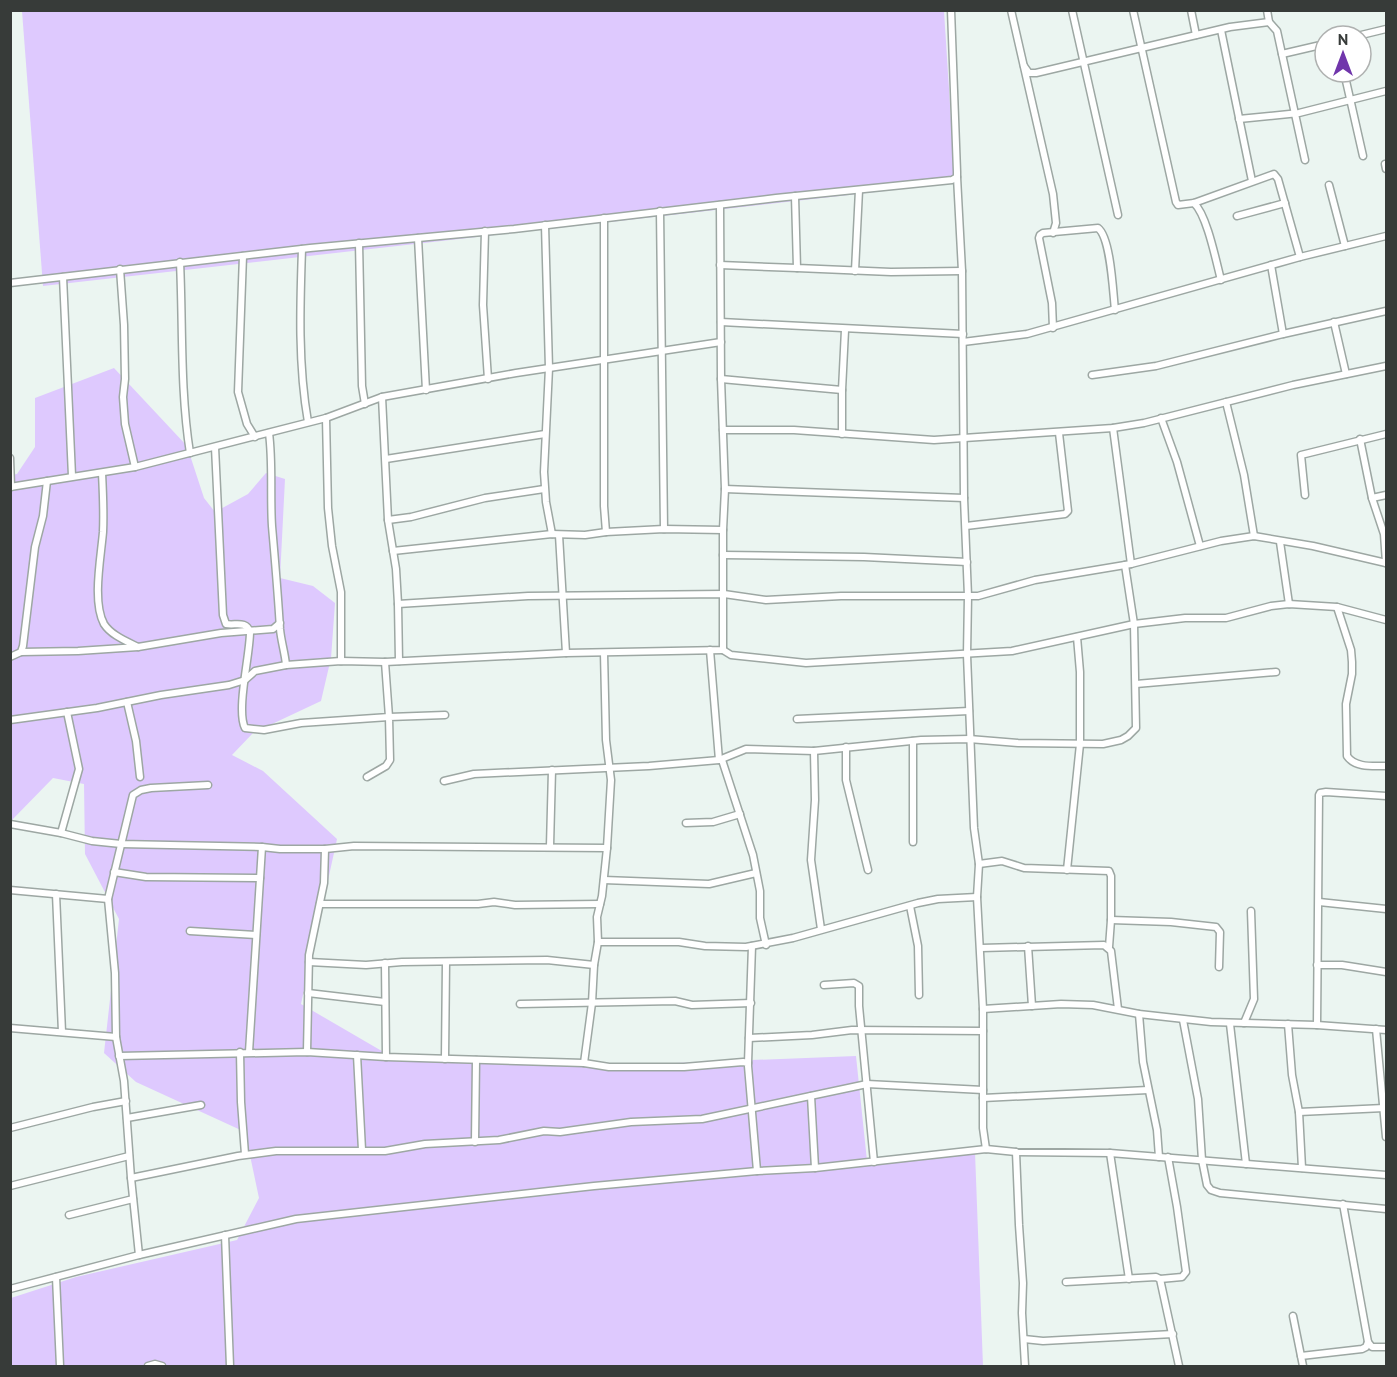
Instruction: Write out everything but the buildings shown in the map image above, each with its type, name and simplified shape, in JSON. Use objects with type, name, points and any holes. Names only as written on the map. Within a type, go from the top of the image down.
[{"type":"street","points":[[951,10],[962,271],[969,739],[974,828],[979,864],[983,1128],[986,1149]]},
{"type":"street","points":[[1011,10],[1053,194],[1056,223],[1053,233]]},
{"type":"street","points":[[1072,10],[1118,215]]},
{"type":"street","points":[[1133,10],[1160,122],[1176,202],[1178,204],[1194,203],[1268,175],[1277,176],[1300,257]]},
{"type":"street","points":[[1191,10],[1196,35]]},
{"type":"street","points":[[1267,10],[1269,22],[1277,31],[1305,160]]},
{"type":"street","points":[[1024,66],[1029,73],[1036,73],[1196,35],[1269,22]]},
{"type":"street","points":[[1221,30],[1252,181]]},
{"type":"street","points":[[1282,54],[1313,47]]},
{"type":"street","points":[[1347,84],[1363,156]]},
{"type":"street","points":[[1239,119],[1294,113],[1386,91]]},
{"type":"street","points":[[10,283],[180,262],[952,180],[957,177]]},
{"type":"street","points":[[1329,185],[1345,246]]},
{"type":"street","points":[[855,271],[859,190]]},
{"type":"street","points":[[795,196],[797,268]]},
{"type":"street","points":[[1194,203],[1198,207],[1208,233],[1221,280]]},
{"type":"street","points":[[1237,216],[1285,203]]},
{"type":"street","points":[[720,205],[721,379],[725,489],[723,650]]},
{"type":"street","points":[[660,211],[664,529]]},
{"type":"street","points":[[604,218],[604,506],[606,532]]},
{"type":"street","points":[[545,225],[549,368],[544,489],[555,534],[563,596],[566,653]]},
{"type":"street","points":[[1053,328],[1052,303],[1039,238],[1044,233],[1098,228],[1102,231],[1115,310]]},
{"type":"street","points":[[485,231],[483,305],[488,379]]},
{"type":"street","points":[[963,342],[1016,336],[1053,328],[1271,265],[1386,236]]},
{"type":"street","points":[[418,238],[426,390]]},
{"type":"street","points":[[359,243],[362,386],[365,404]]},
{"type":"street","points":[[302,249],[300,325],[308,422]]},
{"type":"street","points":[[243,256],[238,392],[247,424],[255,437]]},
{"type":"street","points":[[180,262],[183,387],[190,453]]},
{"type":"street","points":[[720,265],[855,271],[962,271]]},
{"type":"street","points":[[1271,265],[1283,334]]},
{"type":"street","points":[[120,269],[124,325],[125,424],[135,467]]},
{"type":"street","points":[[63,277],[72,476]]},
{"type":"street","points":[[1092,375],[1156,366],[1386,311]]},
{"type":"street","points":[[721,322],[769,323],[845,330],[963,334]]},
{"type":"street","points":[[1334,322],[1346,374]]},
{"type":"street","points":[[842,434],[845,330]]},
{"type":"street","points":[[10,458],[11,487],[102,473],[135,467],[326,418],[382,398],[549,368],[721,342]]},
{"type":"street","points":[[723,430],[794,430],[934,440],[1113,428],[1386,366]]},
{"type":"street","points":[[721,379],[842,390]]},
{"type":"street","points":[[382,398],[388,520],[398,604],[399,661]]},
{"type":"street","points":[[1226,402],[1244,475],[1254,536]]},
{"type":"street","points":[[326,418],[328,508],[332,546],[341,592],[341,661]]},
{"type":"street","points":[[1161,418],[1177,462],[1200,546]]},
{"type":"street","points":[[444,781],[474,774],[721,760],[746,749],[814,751],[913,741],[969,739],[1080,744],[1103,744],[1121,740],[1136,728],[1136,684],[1134,624],[1113,428]]},
{"type":"street","points":[[269,433],[272,526],[280,631],[286,665]]},
{"type":"street","points":[[966,526],[1065,514],[1068,511],[1059,433]]},
{"type":"street","points":[[386,459],[545,434]]},
{"type":"street","points":[[1305,495],[1301,455],[1386,434]]},
{"type":"street","points":[[398,604],[528,596],[724,594],[766,600],[841,596],[978,596],[1035,580],[1128,565],[1221,541],[1254,536],[1313,546],[1386,563],[1384,534],[1372,498],[1360,439]]},
{"type":"street","points":[[215,447],[223,615],[226,624],[243,624],[249,628],[250,632],[242,717],[245,728],[250,730],[274,729],[301,723],[445,715]]},
{"type":"street","points":[[102,473],[100,616],[112,633],[138,647]]},
{"type":"street","points":[[21,652],[47,481]]},
{"type":"street","points":[[388,520],[411,517],[485,498],[544,489]]},
{"type":"street","points":[[725,489],[964,498]]},
{"type":"street","points":[[1372,498],[1386,495]]},
{"type":"street","points":[[393,551],[555,534],[585,535],[664,529],[723,530]]},
{"type":"street","points":[[1280,542],[1289,604]]},
{"type":"street","points":[[723,555],[864,557],[967,562]]},
{"type":"street","points":[[10,720],[229,685],[245,680],[255,671],[286,665],[341,661],[385,662],[566,653],[723,650],[735,656],[806,663],[967,655],[1019,650],[1134,624],[1185,618],[1226,618],[1271,606],[1289,604],[1337,607],[1386,620]]},
{"type":"street","points":[[1337,607],[1351,650],[1352,662],[1346,704],[1347,756],[1352,763],[1386,766]]},
{"type":"street","points":[[10,657],[21,652],[138,647],[221,633],[273,629],[280,623]]},
{"type":"street","points":[[1067,870],[1080,744],[1080,672],[1077,637]]},
{"type":"street","points":[[710,650],[721,760],[753,855],[760,891],[760,918],[766,945]]},
{"type":"street","points":[[584,1063],[598,942],[597,917],[608,848],[611,780],[606,740],[604,652]]},
{"type":"street","points":[[367,777],[386,766],[390,760],[385,662]]},
{"type":"street","points":[[1136,684],[1276,672]]},
{"type":"street","points":[[127,702],[136,741],[140,777]]},
{"type":"street","points":[[797,719],[969,711]]},
{"type":"street","points":[[61,833],[79,769],[67,712]]},
{"type":"street","points":[[913,741],[913,842]]},
{"type":"street","points":[[846,747],[846,780],[868,870]]},
{"type":"street","points":[[814,751],[815,800],[811,860],[821,929]]},
{"type":"street","points":[[550,846],[552,770]]},
{"type":"street","points":[[139,1255],[126,1101],[116,1037],[115,962],[108,899],[130,801],[136,792],[151,788],[208,785]]},
{"type":"street","points":[[1317,1024],[1318,795],[1320,792],[1326,792],[1386,796]]},
{"type":"street","points":[[686,823],[713,822],[740,814]]},
{"type":"street","points":[[10,824],[92,841],[121,844],[325,849],[354,846],[608,848]]},
{"type":"street","points":[[249,1052],[262,847]]},
{"type":"street","points":[[306,1052],[309,962],[324,883],[325,849]]},
{"type":"street","points":[[979,864],[1002,861],[1024,868],[1108,872],[1111,876],[1109,947],[1113,958],[1118,1009]]},
{"type":"street","points":[[114,872],[146,877],[260,878]]},
{"type":"street","points":[[604,880],[709,884],[722,883],[756,873]]},
{"type":"street","points":[[10,890],[108,899]]},
{"type":"street","points":[[56,894],[62,1032]]},
{"type":"street","points":[[598,942],[680,942],[705,946],[766,945],[938,899],[978,897]]},
{"type":"street","points":[[320,904],[478,904],[494,902],[515,906],[600,904]]},
{"type":"street","points":[[1318,902],[1386,909]]},
{"type":"street","points":[[910,906],[918,946],[919,995]]},
{"type":"street","points":[[1244,1023],[1254,999],[1251,911]]},
{"type":"street","points":[[1111,920],[1172,922],[1216,927],[1220,932],[1219,967]]},
{"type":"street","points":[[190,931],[256,935]]},
{"type":"street","points":[[981,948],[1097,944],[1109,947]]},
{"type":"street","points":[[752,946],[748,1063],[757,1171]]},
{"type":"street","points":[[1028,946],[1032,1006]]},
{"type":"street","points":[[309,962],[341,965],[546,960],[594,965]]},
{"type":"street","points":[[445,1059],[446,962]]},
{"type":"street","points":[[385,963],[386,1057]]},
{"type":"street","points":[[1317,965],[1342,965],[1386,972]]},
{"type":"street","points":[[824,985],[858,984],[874,1162]]},
{"type":"street","points":[[308,993],[385,1002]]},
{"type":"street","points":[[520,1004],[675,1001],[692,1005],[751,1003]]},
{"type":"street","points":[[983,1010],[1093,1005],[1183,1020],[1317,1024],[1386,1030]]},
{"type":"street","points":[[1138,1014],[1148,1090],[1157,1130],[1159,1157]]},
{"type":"street","points":[[1183,1020],[1198,1098],[1202,1160],[1210,1190],[1220,1193],[1386,1209]]},
{"type":"street","points":[[10,1021],[11,1028],[116,1037]]},
{"type":"street","points":[[1230,1023],[1246,1164]]},
{"type":"street","points":[[1288,1024],[1292,1075],[1299,1112],[1302,1168]]},
{"type":"street","points":[[1376,1029],[1386,1137]]},
{"type":"street","points":[[749,1038],[862,1030],[983,1031]]},
{"type":"street","points":[[240,1052],[245,1154]]},
{"type":"street","points":[[119,1056],[306,1052],[386,1057],[584,1063],[609,1067],[684,1067],[748,1063]]},
{"type":"street","points":[[357,1055],[362,1150]]},
{"type":"street","points":[[475,1142],[476,1060]]},
{"type":"street","points":[[131,1178],[245,1154],[276,1151],[385,1151],[425,1144],[499,1140],[544,1131],[560,1132],[631,1122],[702,1119],[867,1084],[983,1090]]},
{"type":"street","points":[[983,1098],[1148,1090]]},
{"type":"street","points":[[811,1096],[815,1168]]},
{"type":"street","points":[[10,1128],[126,1101]]},
{"type":"street","points":[[127,1118],[201,1105]]},
{"type":"street","points":[[1299,1112],[1384,1108]]},
{"type":"street","points":[[10,1289],[139,1255],[296,1219],[986,1149],[1016,1152],[1110,1153],[1386,1175]]},
{"type":"street","points":[[1016,1152],[1025,1366]]},
{"type":"street","points":[[1110,1153],[1129,1279]]},
{"type":"street","points":[[10,1186],[129,1156]]},
{"type":"street","points":[[1066,1282],[1182,1277],[1186,1272],[1178,1207],[1168,1157]]},
{"type":"street","points":[[69,1215],[133,1199]]},
{"type":"street","points":[[1343,1204],[1368,1342],[1372,1347],[1386,1347]]},
{"type":"street","points":[[225,1235],[230,1366]]},
{"type":"street","points":[[56,1277],[60,1366]]},
{"type":"street","points":[[1160,1279],[1179,1366]]},
{"type":"street","points":[[1293,1316],[1303,1366]]},
{"type":"street","points":[[1024,1338],[1043,1341],[1173,1334]]},
{"type":"street","points":[[1301,1356],[1362,1349],[1368,1342]]},
{"type":"street","points":[[148,1366],[155,1364],[162,1366]]},
{"type":"shaded area","points":[[22,11],[944,11],[955,183],[43,286]]},
{"type":"shaded area","points":[[114,368],[187,446],[204,498],[215,512],[248,494],[266,473],[285,479],[280,578],[313,586],[335,603],[331,658],[321,701],[253,733],[232,755],[263,771],[337,839],[301,1004],[399,1061],[599,1066],[856,1056],[867,1161],[975,1152],[983,1366],[11,1366],[11,1298],[76,1277],[237,1240],[259,1198],[245,1132],[136,1082],[104,1053],[119,919],[85,854],[84,784],[53,778],[11,821],[11,475],[17,474],[35,447],[35,398]]}]
